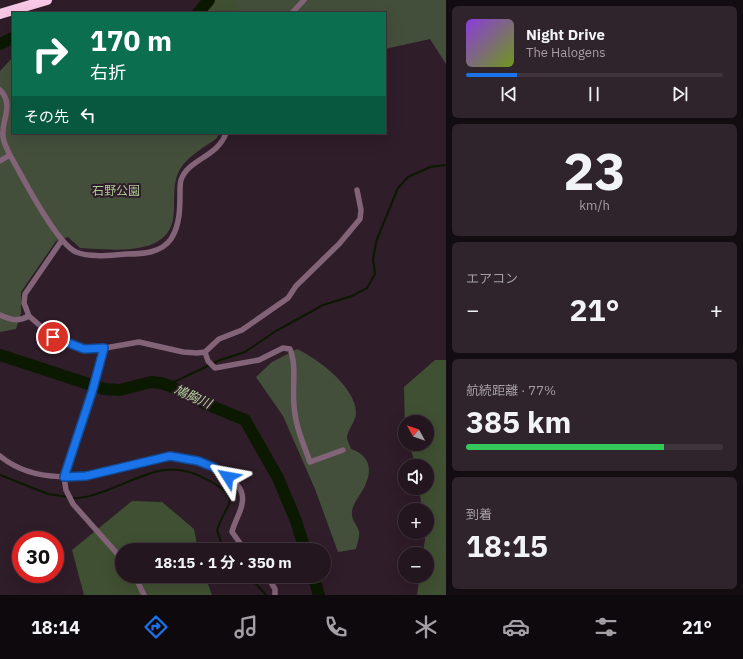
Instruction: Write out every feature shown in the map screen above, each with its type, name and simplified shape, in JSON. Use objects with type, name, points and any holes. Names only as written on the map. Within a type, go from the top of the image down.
[{"type":"highway","points":[[0,14],[47,0]]},
{"type":"street","points":[[293,12],[304,0]]},
{"type":"street","points":[[0,90],[8,102],[8,111],[3,130],[3,142],[10,155],[62,240],[75,251],[97,256],[149,253],[162,247],[171,239],[179,220],[181,180],[192,166],[219,147],[226,134]]},
{"type":"street","points":[[0,161],[10,155]]},
{"type":"street","points":[[62,240],[25,294],[24,303],[29,316],[53,337],[84,349],[104,348],[139,342],[183,352],[205,352],[219,339],[242,330],[288,298],[296,286],[339,244],[360,219],[361,210],[357,190]]},
{"type":"street","points":[[0,315],[11,320],[22,320],[29,316]]},
{"type":"street","points":[[104,348],[92,392],[64,477],[66,490],[73,504],[115,551]]},
{"type":"street","points":[[205,352],[208,361],[215,368],[259,360],[283,348],[290,349],[293,357],[293,387],[296,423],[310,462],[343,450]]},
{"type":"street","points":[[0,456],[24,469],[64,477],[86,476],[170,456],[192,459],[213,467],[236,483],[242,494],[242,505],[232,532],[240,543]]},
{"type":"street","points":[[138,583],[144,595]]},
{"type":"street","points":[[271,583],[275,589],[275,595]]},
{"type":"green space","points":[[211,0],[236,0],[238,12],[205,12]]},
{"type":"green space","points":[[446,0],[446,64],[430,39],[386,49],[386,12],[200,12],[209,1]]},
{"type":"green space","name":"石野公園","points":[[12,58],[12,134],[219,134],[217,138],[192,156],[180,169],[177,175],[175,188],[173,220],[168,232],[159,241],[134,249],[120,250],[80,248],[68,237],[56,241],[21,292],[21,313],[16,329],[0,332],[0,71]]},
{"type":"green space","points":[[297,349],[325,367],[334,375],[350,393],[354,403],[356,416],[347,438],[351,449],[357,451],[365,458],[369,467],[365,487],[352,511],[353,519],[359,531],[356,549],[338,552],[315,489],[283,416],[256,377],[272,362]]},
{"type":"green space","points":[[435,360],[446,360],[446,595],[417,595],[419,583],[434,583],[434,547],[424,547],[425,539],[434,539],[434,503],[421,503],[420,495],[434,495],[434,459],[414,459],[411,451],[434,451],[434,415],[405,415],[404,387]]},
{"type":"green space","points":[[132,501],[162,502],[194,529],[197,543],[115,543],[115,583],[208,583],[212,595],[84,595],[72,550]]},
{"type":"waterway","name":"鳩胸川","points":[[199,12],[209,0]]},
{"type":"waterway","name":"鳩胸川","points":[[0,44],[12,38]]},
{"type":"waterway","points":[[168,385],[220,360],[245,352],[276,331],[323,305],[352,296],[367,288],[375,274],[373,259],[377,239],[398,188],[408,177],[430,167],[446,165]]},
{"type":"waterway","name":"鳩胸川","points":[[0,355],[104,389],[120,390],[151,382],[161,383],[245,420],[278,478],[296,521],[303,543]]},
{"type":"waterway","points":[[72,498],[93,495],[144,475],[156,472],[180,470],[193,473],[219,487],[226,492],[229,497],[228,507],[217,530],[222,543]]},
{"type":"waterway","points":[[0,475],[48,494],[68,497]]},
{"type":"waterway","points":[[255,583],[266,595]]},
{"type":"waterway","name":"鳩胸川","points":[[315,583],[319,595]]},
{"type":"route","points":[[53,337],[84,349],[94,350],[104,348],[92,392],[64,477],[86,476],[121,468],[150,459],[170,456],[198,461],[213,467],[228,477]]}]
